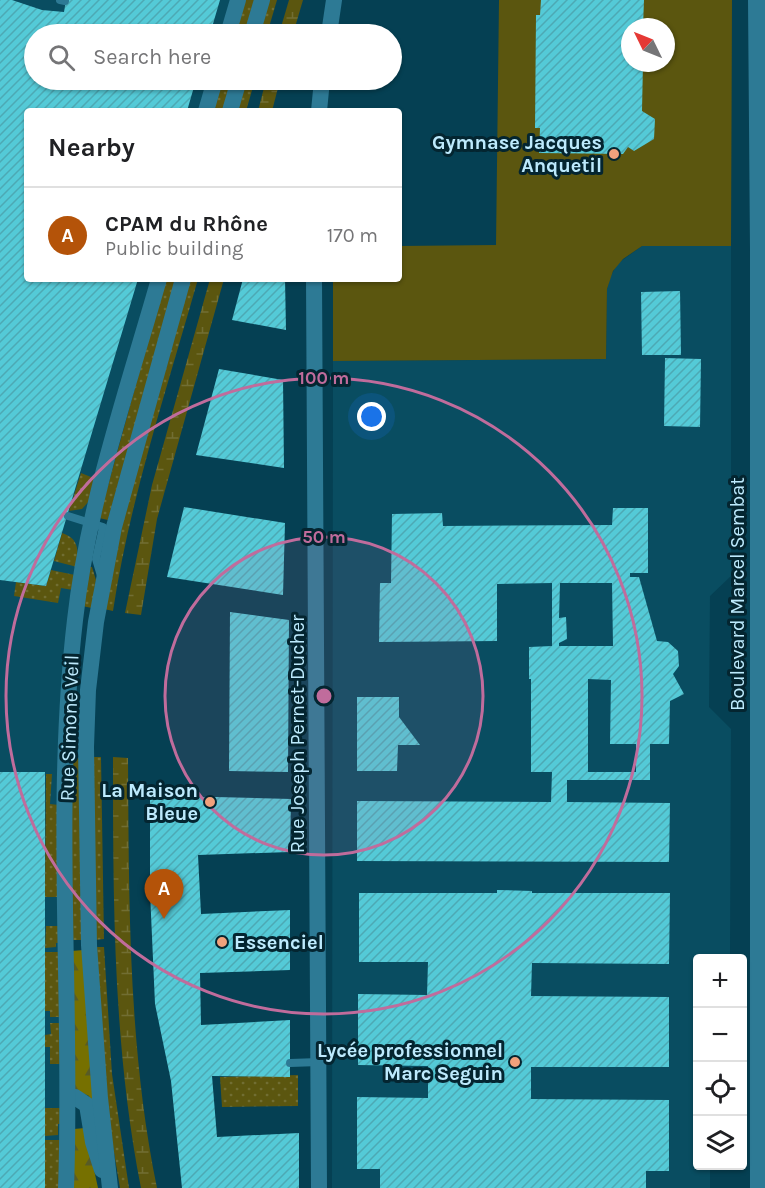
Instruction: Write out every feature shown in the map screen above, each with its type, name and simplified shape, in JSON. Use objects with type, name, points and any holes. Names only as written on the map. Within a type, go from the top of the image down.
[{"type":"street","points":[[231,24],[238,0]]},
{"type":"street","points":[[255,24],[262,0]]},
{"type":"street","points":[[330,24],[334,0]]},
{"type":"street","name":"Boulevard Marcel Sembat","points":[[757,0],[762,757],[762,1139],[759,1188]]},
{"type":"street","points":[[207,108],[212,90]]},
{"type":"street","points":[[231,108],[236,90]]},
{"type":"street","points":[[319,108],[321,90]]},
{"type":"street","name":"Rue Simone Veil","points":[[66,1188],[68,1097],[64,845],[68,688],[80,579],[90,522],[158,282]]},
{"type":"street","name":"Rue Simone Veil","points":[[109,1188],[89,945],[86,758],[88,690],[103,582],[114,527],[182,282]]},
{"type":"street","name":"Rue Joseph Pernet-Ducher","points":[[314,282],[319,1188]]},
{"type":"street","name":"Rue Simone Veil","points":[[68,1097],[75,1097],[87,1106],[93,1142],[109,1188]]},
{"type":"lane","points":[[68,516],[101,525],[103,530],[96,559],[103,582]]},
{"type":"lane","points":[[290,1064],[320,1062]]},
{"type":"shaded area","points":[[0,0],[232,0],[226,24],[24,24],[24,90],[207,90],[202,108],[24,108],[24,282],[152,282],[87,506],[79,549],[61,1188],[0,1188]]},
{"type":"shaded area","points":[[642,246],[731,246],[731,576],[710,596],[709,707],[731,729],[730,954],[693,954],[693,1170],[710,1170],[710,1188],[332,1188],[333,361],[606,359],[607,289],[617,264]]},
{"type":"green space","points":[[245,0],[256,0],[249,24],[238,24]]},
{"type":"green space","points":[[268,0],[277,0],[270,24],[261,24]]},
{"type":"green space","points":[[289,0],[303,0],[296,24],[282,24]]},
{"type":"green space","name":"Gymnase Jacques Anquetil","points":[[499,0],[732,0],[731,246],[642,246],[623,259],[613,271],[607,289],[606,359],[333,361],[333,282],[402,282],[402,246],[496,245]]},
{"type":"green space","points":[[219,90],[230,90],[225,108],[214,108]]},
{"type":"green space","points":[[242,90],[252,90],[247,108],[237,108]]},
{"type":"green space","points":[[263,90],[277,90],[273,108],[259,108]]},
{"type":"green space","points":[[164,282],[175,282],[108,520],[99,518]]},
{"type":"green space","points":[[188,282],[197,282],[139,485],[113,611],[104,609],[113,558]]},
{"type":"green space","points":[[209,282],[223,282],[157,519],[141,615],[125,613],[152,485]]},
{"type":"green space","points":[[81,473],[96,479],[90,500],[82,509],[69,511]]},
{"type":"green space","points":[[62,533],[72,539],[77,546],[77,567],[54,561]]},
{"type":"green space","points":[[89,567],[92,567],[96,580],[92,608],[82,606]]},
{"type":"green space","points":[[51,570],[75,575],[73,590],[61,588],[58,603],[14,596],[16,582],[46,586]]},
{"type":"green space","points":[[92,757],[101,757],[104,939],[95,940]]},
{"type":"green space","points":[[113,757],[128,758],[130,920],[135,1028],[147,1135],[157,1188],[141,1188],[125,1081],[114,919]]},
{"type":"green space","points":[[71,758],[80,758],[84,940],[71,940]]},
{"type":"green space","points":[[46,774],[52,774],[50,804],[59,805],[59,897],[45,897]]},
{"type":"green space","points":[[46,926],[59,926],[60,943],[56,943],[56,947],[45,948]]},
{"type":"green space","points":[[96,947],[104,947],[112,1074],[129,1188],[120,1188],[108,1117]]},
{"type":"green space","points":[[84,950],[96,1117],[89,1096],[74,1089],[71,951]]},
{"type":"green space","points":[[45,952],[60,952],[61,1017],[50,1017],[50,1011],[45,1011]]},
{"type":"green space","points":[[50,1023],[61,1023],[62,1064],[50,1064],[50,1047],[45,1047],[45,1035],[51,1034]]},
{"type":"green space","points":[[298,1075],[298,1106],[222,1107],[220,1077]]},
{"type":"green space","points":[[45,1108],[62,1108],[63,1124],[58,1124],[58,1135],[45,1136]]},
{"type":"green space","points":[[85,1128],[98,1188],[73,1188],[74,1129]]},
{"type":"green space","points":[[45,1140],[62,1140],[61,1188],[45,1188]]},
{"type":"building","points":[[0,0],[12,0],[42,10],[64,12],[66,0],[220,0],[213,24],[24,24],[24,90],[193,90],[188,108],[24,108],[24,282],[137,282],[46,586],[0,580]]},
{"type":"building","points":[[541,0],[644,0],[643,18],[621,18],[621,72],[643,72],[642,111],[655,119],[654,139],[634,151],[628,147],[623,154],[539,153],[540,128],[535,128],[536,15],[540,15]]},
{"type":"building","points":[[242,282],[285,282],[286,330],[232,320]]},
{"type":"building","points":[[680,291],[681,355],[642,355],[641,292]]},
{"type":"building","points":[[665,358],[701,359],[700,427],[664,426]]},
{"type":"building","points":[[219,369],[283,380],[284,468],[196,455]]},
{"type":"building","points":[[184,507],[285,523],[283,595],[167,577]]},
{"type":"building","points":[[613,508],[648,508],[648,573],[630,573],[630,577],[639,577],[657,641],[668,642],[678,651],[679,666],[673,674],[684,694],[670,701],[669,744],[650,744],[650,780],[567,780],[567,802],[670,803],[669,862],[357,861],[357,801],[551,802],[552,772],[531,772],[529,647],[552,646],[552,583],[497,584],[497,641],[379,642],[380,583],[391,583],[392,514],[442,513],[443,526],[612,525]],"holes":[[[560,583],[612,583],[613,646],[559,646],[559,643],[567,639],[566,617],[559,618]],[[588,679],[611,680],[610,744],[636,744],[636,772],[588,772]]]},
{"type":"building","points":[[230,612],[289,620],[288,772],[229,771]]},
{"type":"building","points":[[357,697],[399,697],[399,717],[420,745],[398,745],[397,771],[357,771]]},
{"type":"building","points":[[0,772],[45,772],[45,1188],[0,1188]]},
{"type":"building","name":"Essenciel","points":[[216,797],[291,799],[290,852],[198,855],[201,914],[290,910],[290,970],[200,973],[201,1025],[290,1020],[290,1077],[212,1076],[217,1137],[299,1133],[299,1188],[182,1188],[171,1081],[155,1004],[150,892],[150,799]]},
{"type":"building","points":[[497,890],[532,891],[532,893],[670,893],[669,964],[532,963],[531,996],[669,997],[669,1067],[531,1067],[531,1099],[669,1100],[669,1171],[646,1171],[646,1188],[380,1188],[380,1169],[357,1169],[357,1097],[428,1098],[428,1066],[358,1065],[358,994],[427,995],[428,962],[359,962],[359,893],[497,893]]},
{"type":"place","name":"Gymnase Jacques Anquetil","points":[[614,154]]},
{"type":"place","name":"La Maison Bleue","points":[[210,802]]},
{"type":"place","name":"CPAM du Rhône","points":[[164,919]]},
{"type":"place","name":"Essenciel","points":[[222,942]]},
{"type":"place","name":"Lycée professionnel Marc Seguin","points":[[515,1062]]}]
